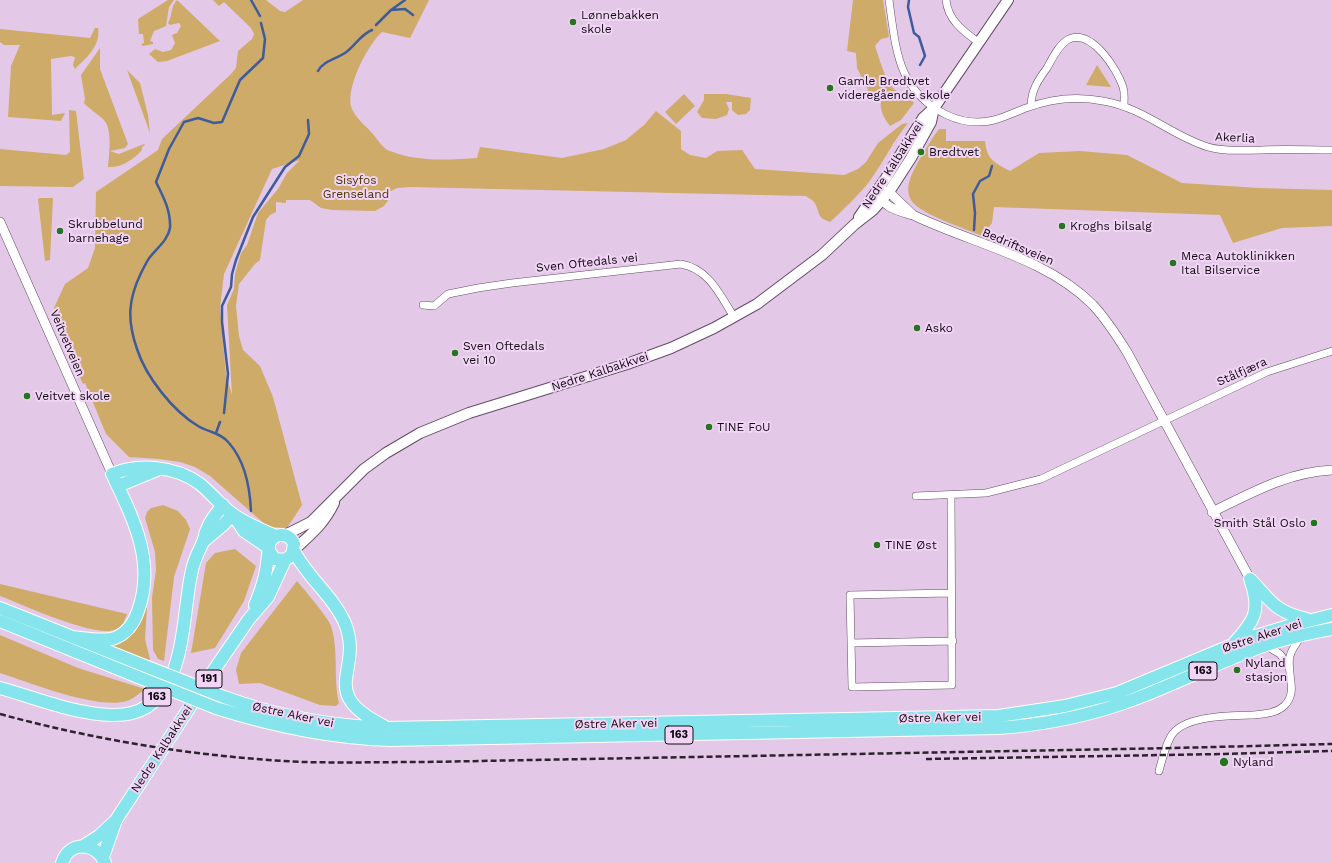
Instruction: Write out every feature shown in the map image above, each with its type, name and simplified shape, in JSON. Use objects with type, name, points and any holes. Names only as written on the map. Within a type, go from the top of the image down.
[{"type":"highway","points":[[112,474],[134,467],[159,469],[178,473],[194,480],[233,514],[244,531],[269,550],[275,559],[285,560]]},
{"type":"highway","points":[[118,486],[159,469]]},
{"type":"highway","name":"163","points":[[72,637],[113,638],[123,634],[135,618],[142,598],[145,572],[141,545],[134,523],[112,474]]},
{"type":"highway","name":"163","points":[[0,688],[76,710],[103,715],[130,713],[152,702],[165,688],[174,671],[181,643],[192,570],[197,553],[204,541],[207,528],[223,505]]},
{"type":"highway","points":[[233,514],[292,540],[294,550],[336,608],[346,627],[349,649],[346,688],[348,698],[359,712],[387,728]]},
{"type":"highway","name":"163","points":[[204,541],[223,525],[233,514]]},
{"type":"highway","name":"191","points":[[269,550],[270,541],[281,535]]},
{"type":"highway","name":"Nedre Kalbakkvei","points":[[249,619],[266,577],[269,550]]},
{"type":"highway","name":"191","points":[[285,560],[292,555],[294,550]]},
{"type":"highway","name":"Nedre Kalbakkvei","points":[[62,863],[68,852],[83,846],[99,836],[116,820],[168,739],[249,619],[268,597],[285,560]]},
{"type":"highway","points":[[1250,579],[1280,610],[1290,615],[1310,620]]},
{"type":"highway","points":[[1233,644],[1250,624],[1255,613],[1256,598],[1250,579]]},
{"type":"highway","name":"Østre Aker vei","points":[[0,608],[224,697],[265,710],[312,720],[346,725],[387,728],[999,716],[1065,706],[1117,693],[1233,644],[1264,633],[1332,615]]},
{"type":"highway","name":"Østre Aker vei","points":[[0,622],[216,708],[290,729],[348,738],[390,740],[999,728],[1047,723],[1111,708],[1161,690],[1265,646],[1303,635],[1332,629]]},
{"type":"highway","name":"Nedre Kalbakkvei","points":[[104,860],[116,820]]},
{"type":"highway","points":[[83,846],[94,849],[104,860]]},
{"type":"main road","name":"Nedre Kalbakkvei","points":[[855,224],[923,118],[934,108],[1008,0]]},
{"type":"main road","name":"Nedre Kalbakkvei","points":[[281,535],[307,525],[335,500],[364,469],[392,449],[420,433],[469,413],[627,364],[671,348],[734,317],[788,281],[822,255],[855,224],[867,215],[889,192],[927,129],[934,108]]},
{"type":"main road","name":"Nedre Kalbakkvei","points":[[294,550],[323,523],[335,500]]},
{"type":"street","name":"Akerlia","points":[[889,0],[896,49],[904,70],[916,93],[934,108],[959,120],[975,122],[994,120],[1031,106],[1058,100],[1101,100],[1124,105],[1153,118],[1192,141],[1209,147],[1233,150],[1332,150]]},
{"type":"street","points":[[946,0],[950,14],[959,28],[978,42]]},
{"type":"street","points":[[1031,106],[1034,89],[1046,69],[1062,45],[1070,39],[1076,38],[1087,39],[1101,52],[1123,87],[1124,105]]},
{"type":"street","points":[[881,200],[878,190],[889,192]]},
{"type":"street","name":"Bedriftsveien","points":[[889,192],[913,215]]},
{"type":"street","name":"Bedriftsveien","points":[[881,200],[893,209],[913,215],[1038,266],[1054,275],[1083,296],[1105,320],[1119,339],[1212,512],[1250,579]]},
{"type":"street","name":"Veitvetveien","points":[[0,222],[112,474]]},
{"type":"street","name":"Sven Oftedals vei","points":[[423,305],[434,306],[448,294],[512,283],[681,264],[692,266],[703,273],[712,282],[734,317]]},
{"type":"street","name":"Stålfjæra","points":[[1163,420],[1266,372],[1332,351]]},
{"type":"street","points":[[916,496],[986,493],[1041,479],[1163,420]]},
{"type":"street","points":[[1212,512],[1275,482],[1312,472],[1332,470]]},
{"type":"street","points":[[951,495],[951,593],[953,641],[952,685],[852,687],[850,595],[951,593]]},
{"type":"street","points":[[1159,771],[1172,736],[1183,726],[1194,721],[1216,717],[1266,714],[1283,707],[1291,694],[1289,666],[1292,649],[1303,635]]},
{"type":"street","points":[[851,643],[953,641]]},
{"type":"street","points":[[1265,646],[1280,654],[1289,666]]},
{"type":"green space","points":[[168,0],[174,0],[169,7],[166,26],[154,31],[150,41],[153,42],[153,44],[143,46],[141,44],[144,43],[143,34],[139,34],[138,19]]},
{"type":"green space","points":[[177,0],[220,41],[167,61],[158,62],[149,54],[155,49],[163,52],[171,50],[175,43],[172,35],[177,33],[181,26],[179,23],[170,25],[168,23],[171,17],[173,5]]},
{"type":"green space","name":"Sisyfos Grenseland","points":[[213,0],[266,0],[280,11],[285,12],[303,0],[429,0],[410,38],[382,32],[376,38],[358,69],[351,93],[353,111],[387,150],[401,155],[422,159],[444,160],[477,158],[480,147],[562,158],[604,149],[626,140],[645,124],[656,111],[681,131],[681,149],[690,155],[706,158],[717,151],[742,150],[755,169],[844,175],[858,169],[866,162],[878,143],[902,124],[908,123],[869,182],[830,222],[820,216],[813,200],[806,196],[410,187],[397,188],[389,192],[389,199],[384,206],[375,211],[332,210],[321,208],[310,200],[286,200],[286,203],[276,202],[276,212],[270,215],[266,220],[260,260],[239,284],[236,306],[239,336],[243,350],[260,366],[273,397],[302,505],[287,528],[268,527],[210,476],[195,467],[180,462],[129,457],[106,434],[85,383],[83,384],[62,337],[66,337],[54,308],[65,284],[88,268],[95,248],[96,192],[158,150],[162,139],[231,74],[236,68],[238,51],[252,39],[254,34],[251,28],[224,2],[219,6]],"holes":[[[300,160],[287,173],[278,189],[258,213],[247,245],[241,253],[235,274],[234,289],[227,305],[232,395],[226,375],[220,308],[224,274],[272,169]]]},
{"type":"green space","points":[[853,0],[883,0],[889,37],[881,39],[875,46],[883,69],[891,85],[899,93],[914,103],[901,120],[890,126],[884,118],[881,108],[883,92],[880,91],[870,94],[857,68],[856,53],[847,51]]},
{"type":"green space","points":[[95,28],[98,28],[98,34],[95,46],[88,56],[75,69],[73,65],[75,57],[71,56],[51,59],[52,115],[65,113],[61,121],[8,117],[11,66],[20,45],[4,45],[0,42],[0,29],[90,38]]},
{"type":"green space","points":[[100,48],[100,69],[128,144],[125,148],[110,151],[119,154],[144,144],[145,145],[142,147],[142,150],[131,160],[122,165],[113,167],[108,167],[110,142],[106,123],[84,103],[85,99],[81,75]]},
{"type":"green space","points":[[1097,65],[1111,87],[1086,85]]},
{"type":"green space","points":[[127,70],[140,83],[148,115],[150,133]]},
{"type":"green space","points":[[684,94],[695,106],[676,124],[665,112]]},
{"type":"green space","points":[[704,94],[726,94],[751,98],[750,110],[746,114],[738,115],[732,110],[732,102],[726,102],[729,109],[727,115],[716,119],[702,118],[697,112],[704,100]]},
{"type":"green space","points":[[69,110],[76,111],[84,179],[73,187],[0,186],[0,149],[66,155],[70,152]]},
{"type":"green space","points":[[939,129],[946,129],[946,141],[985,141],[992,160],[1010,171],[1039,153],[1080,151],[1127,155],[1182,183],[1259,188],[1332,190],[1332,226],[1282,228],[1233,243],[1220,215],[994,207],[992,223],[982,236],[923,211],[911,200],[908,190],[911,176]]},
{"type":"green space","points":[[53,198],[50,260],[45,261],[38,199]]},
{"type":"green space","points":[[163,505],[178,511],[186,520],[190,529],[174,577],[164,661],[158,659],[153,650],[152,598],[156,570],[155,552],[145,518],[147,512],[151,508]]},
{"type":"green space","points":[[235,549],[256,566],[244,601],[215,648],[191,653],[206,563],[215,553]]},
{"type":"green space","points":[[297,581],[321,610],[331,626],[335,645],[336,684],[339,703],[336,706],[320,705],[260,683],[239,684],[236,670],[241,653]]},
{"type":"green space","points":[[0,584],[127,614],[125,621],[117,629],[107,631],[77,626],[0,596]]},
{"type":"green space","points":[[147,607],[145,639],[150,659],[149,662],[100,642],[118,641]]},
{"type":"green space","points":[[0,635],[78,668],[145,689],[127,701],[114,703],[99,702],[46,689],[0,673]]},
{"type":"waterway","points":[[251,0],[260,16]]},
{"type":"waterway","points":[[391,10],[405,0]]},
{"type":"waterway","points":[[909,0],[908,7],[914,33],[919,37],[925,56],[920,65]]},
{"type":"waterway","points":[[376,25],[391,10],[405,9],[413,15]]},
{"type":"waterway","points":[[251,511],[246,476],[239,458],[226,440],[198,426],[179,412],[154,382],[141,360],[137,349],[130,319],[130,310],[133,292],[141,273],[149,259],[165,240],[170,228],[168,210],[156,182],[169,149],[184,122],[198,118],[214,123],[222,122],[240,80],[263,58],[265,39],[261,23]]},
{"type":"waterway","points":[[318,71],[326,62],[345,53],[364,35],[372,30]]},
{"type":"waterway","points":[[224,413],[228,374],[222,322],[222,306],[231,287],[232,274],[236,260],[253,217],[285,167],[299,156],[309,134],[308,120]]},
{"type":"waterway","points":[[974,230],[975,213],[973,194],[980,181],[989,176],[992,166]]},
{"type":"waterway","points":[[216,433],[220,422]]},
{"type":"railway","points":[[0,714],[37,724],[112,740],[188,752],[264,760],[302,762],[426,762],[1332,744]]},
{"type":"railway","points":[[926,759],[1332,751]]},
{"type":"place","name":"Lønnebakken skole","points":[[573,22]]},
{"type":"place","name":"Gamle Bredtvet videregående skole","points":[[830,88]]},
{"type":"place","name":"Bredtvet","points":[[921,152]]},
{"type":"place","name":"Kroghs bilsalg","points":[[1062,226]]},
{"type":"place","name":"Skrubbelund barnehage","points":[[60,231]]},
{"type":"place","name":"Meca Autoklinikken Ital Bilservice","points":[[1173,263]]},
{"type":"place","name":"Asko","points":[[917,328]]},
{"type":"place","name":"Sven Oftedals vei 10","points":[[455,353]]},
{"type":"place","name":"Veitvet skole","points":[[27,396]]},
{"type":"place","name":"TINE FoU","points":[[709,427]]},
{"type":"place","name":"Smith Stål Oslo","points":[[1314,523]]},
{"type":"place","name":"TINE Øst","points":[[877,545]]},
{"type":"place","name":"Nyland stasjon","points":[[1237,670]]},
{"type":"place","name":"Nyland","points":[[1224,762]]}]
